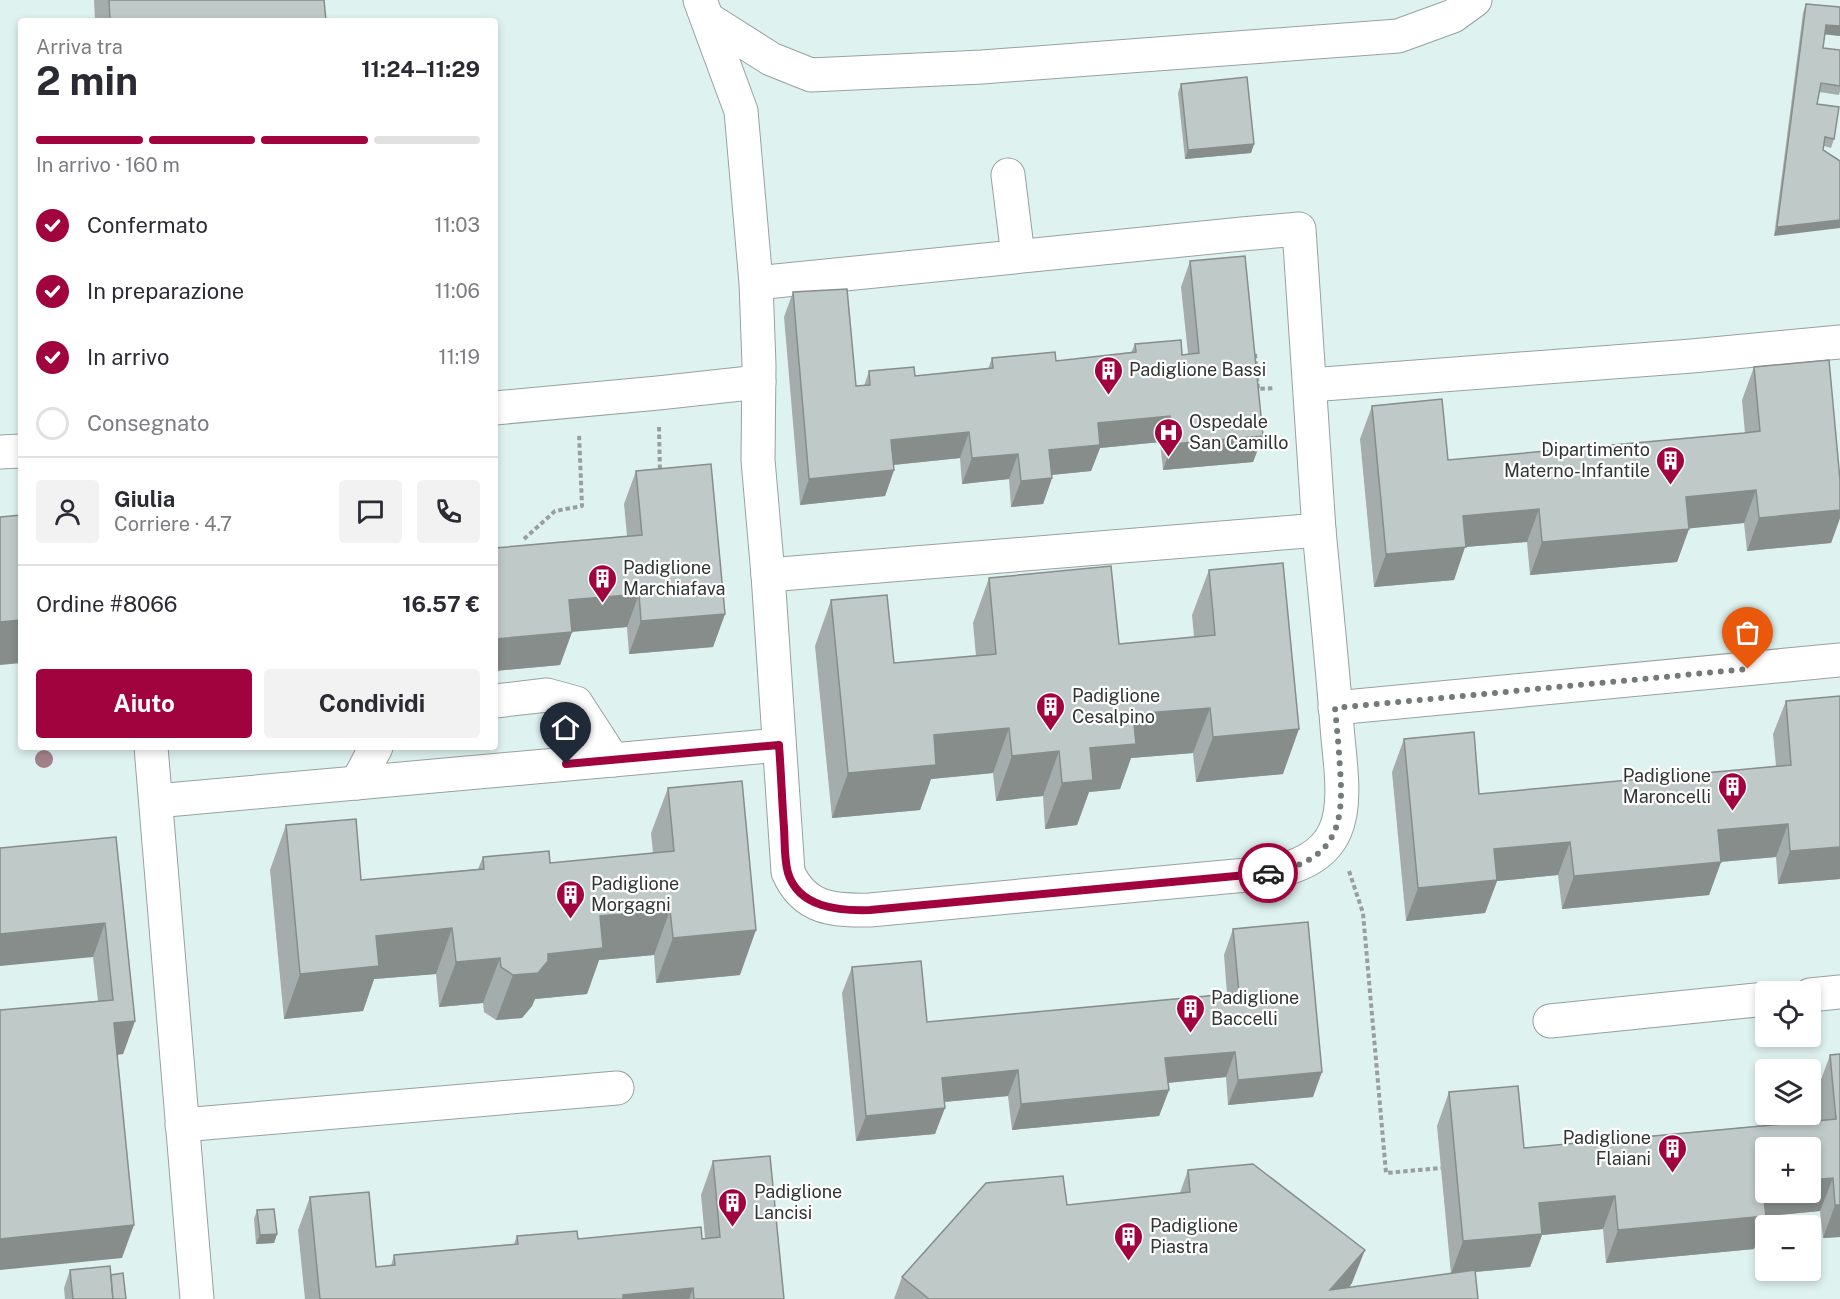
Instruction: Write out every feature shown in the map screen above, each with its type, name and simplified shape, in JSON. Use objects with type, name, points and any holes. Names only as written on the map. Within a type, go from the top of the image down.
[{"type":"lane","points":[[704,9],[771,59],[811,75],[994,66],[1398,36],[1453,16],[1475,0]]},
{"type":"lane","points":[[704,9],[741,111],[756,283],[759,382],[758,460],[788,872],[799,892],[810,901],[834,908],[870,910],[1268,873],[1290,869],[1301,864],[1328,844],[1336,830],[1342,802],[1319,530],[1299,230],[756,283]]},
{"type":"lane","points":[[1008,175],[1018,256]]},
{"type":"lane","points":[[1310,386],[1840,342]]},
{"type":"lane","points":[[498,408],[759,382]]},
{"type":"lane","points":[[0,452],[18,451]]},
{"type":"lane","points":[[768,575],[1319,530]]},
{"type":"lane","points":[[1335,708],[1840,660]]},
{"type":"lane","points":[[498,700],[547,696],[576,703],[613,760]]},
{"type":"lane","points":[[156,801],[779,745]]},
{"type":"lane","points":[[151,750],[197,1299]]},
{"type":"lane","points":[[357,783],[374,750]]},
{"type":"lane","points":[[1821,994],[1840,992]]},
{"type":"lane","points":[[1550,1021],[1755,1000]]},
{"type":"lane","points":[[182,1125],[617,1088]]},
{"type":"path","points":[[1254,345],[1258,389],[1310,386]]},
{"type":"path","points":[[524,538],[555,511],[582,506],[577,400]]},
{"type":"path","points":[[660,468],[660,482]]},
{"type":"path","points":[[1336,830],[1363,914],[1386,1173],[1441,1168]]},
{"type":"shaded area","name":"Ospedale San Camillo","points":[[0,0],[1840,0],[1840,1299],[0,1299]]},
{"type":"building","points":[[109,0],[324,0],[326,18],[110,18]]},
{"type":"building","points":[[1806,4],[1840,7],[1840,26],[1826,25],[1823,48],[1840,50],[1840,86],[1821,83],[1817,104],[1839,107],[1834,139],[1825,137],[1823,150],[1840,161],[1840,220],[1777,227]]},
{"type":"building","points":[[1247,77],[1254,144],[1188,150],[1181,84]]},
{"type":"building","name":"Padiglione Bassi","points":[[1245,256],[1263,436],[1172,444],[1170,416],[1098,423],[1100,445],[1049,450],[1052,478],[1021,481],[1018,454],[972,458],[969,432],[891,440],[894,470],[809,479],[793,292],[847,289],[856,386],[870,385],[869,371],[914,367],[915,376],[993,368],[992,358],[1055,352],[1056,361],[1136,352],[1135,344],[1181,340],[1182,355],[1199,353],[1190,261]]},
{"type":"building","name":"Dipartimento Materno-Infantile","points":[[1829,360],[1840,480],[1840,510],[1759,518],[1756,490],[1686,497],[1689,529],[1542,542],[1539,509],[1463,516],[1466,547],[1386,554],[1372,406],[1442,399],[1448,460],[1744,433],[1760,431],[1754,367]]},
{"type":"building","name":"Padiglione Marchiafava","points":[[711,464],[725,614],[641,621],[639,594],[569,600],[572,632],[498,639],[498,548],[642,535],[636,471]]},
{"type":"building","points":[[18,515],[18,620],[0,622],[0,517]]},
{"type":"building","name":"Padiglione Cesalpino","points":[[1283,563],[1299,729],[1213,737],[1210,708],[1133,714],[1136,744],[1090,748],[1093,780],[1062,783],[1059,751],[1012,756],[1009,728],[934,735],[936,765],[848,773],[831,600],[887,595],[894,663],[996,654],[989,578],[1111,566],[1119,644],[1215,635],[1209,570]]},
{"type":"building","name":"Padiglione Maroncelli","points":[[1840,696],[1840,847],[1790,851],[1788,824],[1718,830],[1721,862],[1574,876],[1570,842],[1494,849],[1497,880],[1418,888],[1404,739],[1474,732],[1479,794],[1791,765],[1786,701]]},
{"type":"building","points":[[742,781],[756,930],[673,938],[670,910],[600,916],[603,948],[548,954],[548,961],[538,973],[513,975],[501,967],[500,958],[456,962],[452,928],[376,936],[379,966],[300,974],[286,825],[356,819],[361,880],[484,869],[483,857],[549,851],[550,863],[674,851],[668,788]]},
{"type":"building","points":[[116,837],[135,1021],[114,1023],[134,1225],[0,1239],[0,1010],[113,1000],[105,923],[0,934],[0,848]]},
{"type":"building","name":"Padiglione Baccelli","points":[[1308,922],[1322,1072],[1238,1080],[1235,1052],[1165,1058],[1169,1090],[1021,1104],[1018,1070],[942,1078],[945,1108],[866,1116],[852,967],[921,961],[927,1022],[1239,993],[1233,929]]},
{"type":"building","points":[[1840,1054],[1840,1205],[1835,1205],[1833,1178],[1821,1179],[1821,1137],[1755,1137],[1755,1203],[1764,1203],[1766,1215],[1618,1230],[1615,1196],[1539,1203],[1542,1234],[1463,1241],[1449,1092],[1518,1086],[1524,1148],[1771,1125],[1821,1125],[1821,1120],[1836,1119],[1830,1055]]},
{"type":"building","points":[[770,1156],[784,1299],[694,1299],[693,1288],[623,1295],[623,1299],[320,1299],[310,1197],[369,1192],[376,1267],[395,1265],[394,1255],[518,1244],[517,1236],[577,1231],[578,1239],[701,1227],[702,1239],[720,1237],[713,1161]]},
{"type":"building","name":"Padiglione Piastra","points":[[1253,1164],[1365,1250],[1330,1290],[1475,1270],[1478,1299],[929,1299],[902,1277],[986,1183],[1063,1176],[1067,1205],[1190,1192],[1188,1170]]},
{"type":"building","points":[[274,1209],[277,1234],[260,1235],[257,1210]]},
{"type":"building","points":[[110,1266],[113,1299],[73,1299],[70,1270]]},
{"type":"building","points":[[123,1273],[126,1299],[113,1299],[111,1275]]},
{"type":"way so far","points":[[1268,873],[1290,869],[1316,855],[1328,844],[1336,830],[1342,802],[1335,708],[1748,669]]},
{"type":"place","name":"Padiglione Bassi","points":[[1108,396]]},
{"type":"place","name":"Ospedale San Camillo","points":[[1168,458]]},
{"type":"place","name":"Dipartimento Materno-Infantile","points":[[1671,486]]},
{"type":"place","name":"Padiglione Marchiafava","points":[[602,604]]},
{"type":"place","name":"Padiglione Cesalpino","points":[[1051,732]]},
{"type":"place","name":"Padiglione Maroncelli","points":[[1732,812]]},
{"type":"place","name":"Padiglione Morgagni","points":[[570,920]]},
{"type":"place","name":"Padiglione Baccelli","points":[[1190,1034]]},
{"type":"place","name":"Padiglione Flaiani","points":[[1672,1174]]},
{"type":"place","name":"Padiglione Lancisi","points":[[733,1228]]},
{"type":"place","name":"Padiglione Piastra","points":[[1129,1262]]},
{"type":"route","points":[[566,764],[779,745],[788,872],[792,883],[810,901],[834,908],[870,910],[1268,873]]}]
